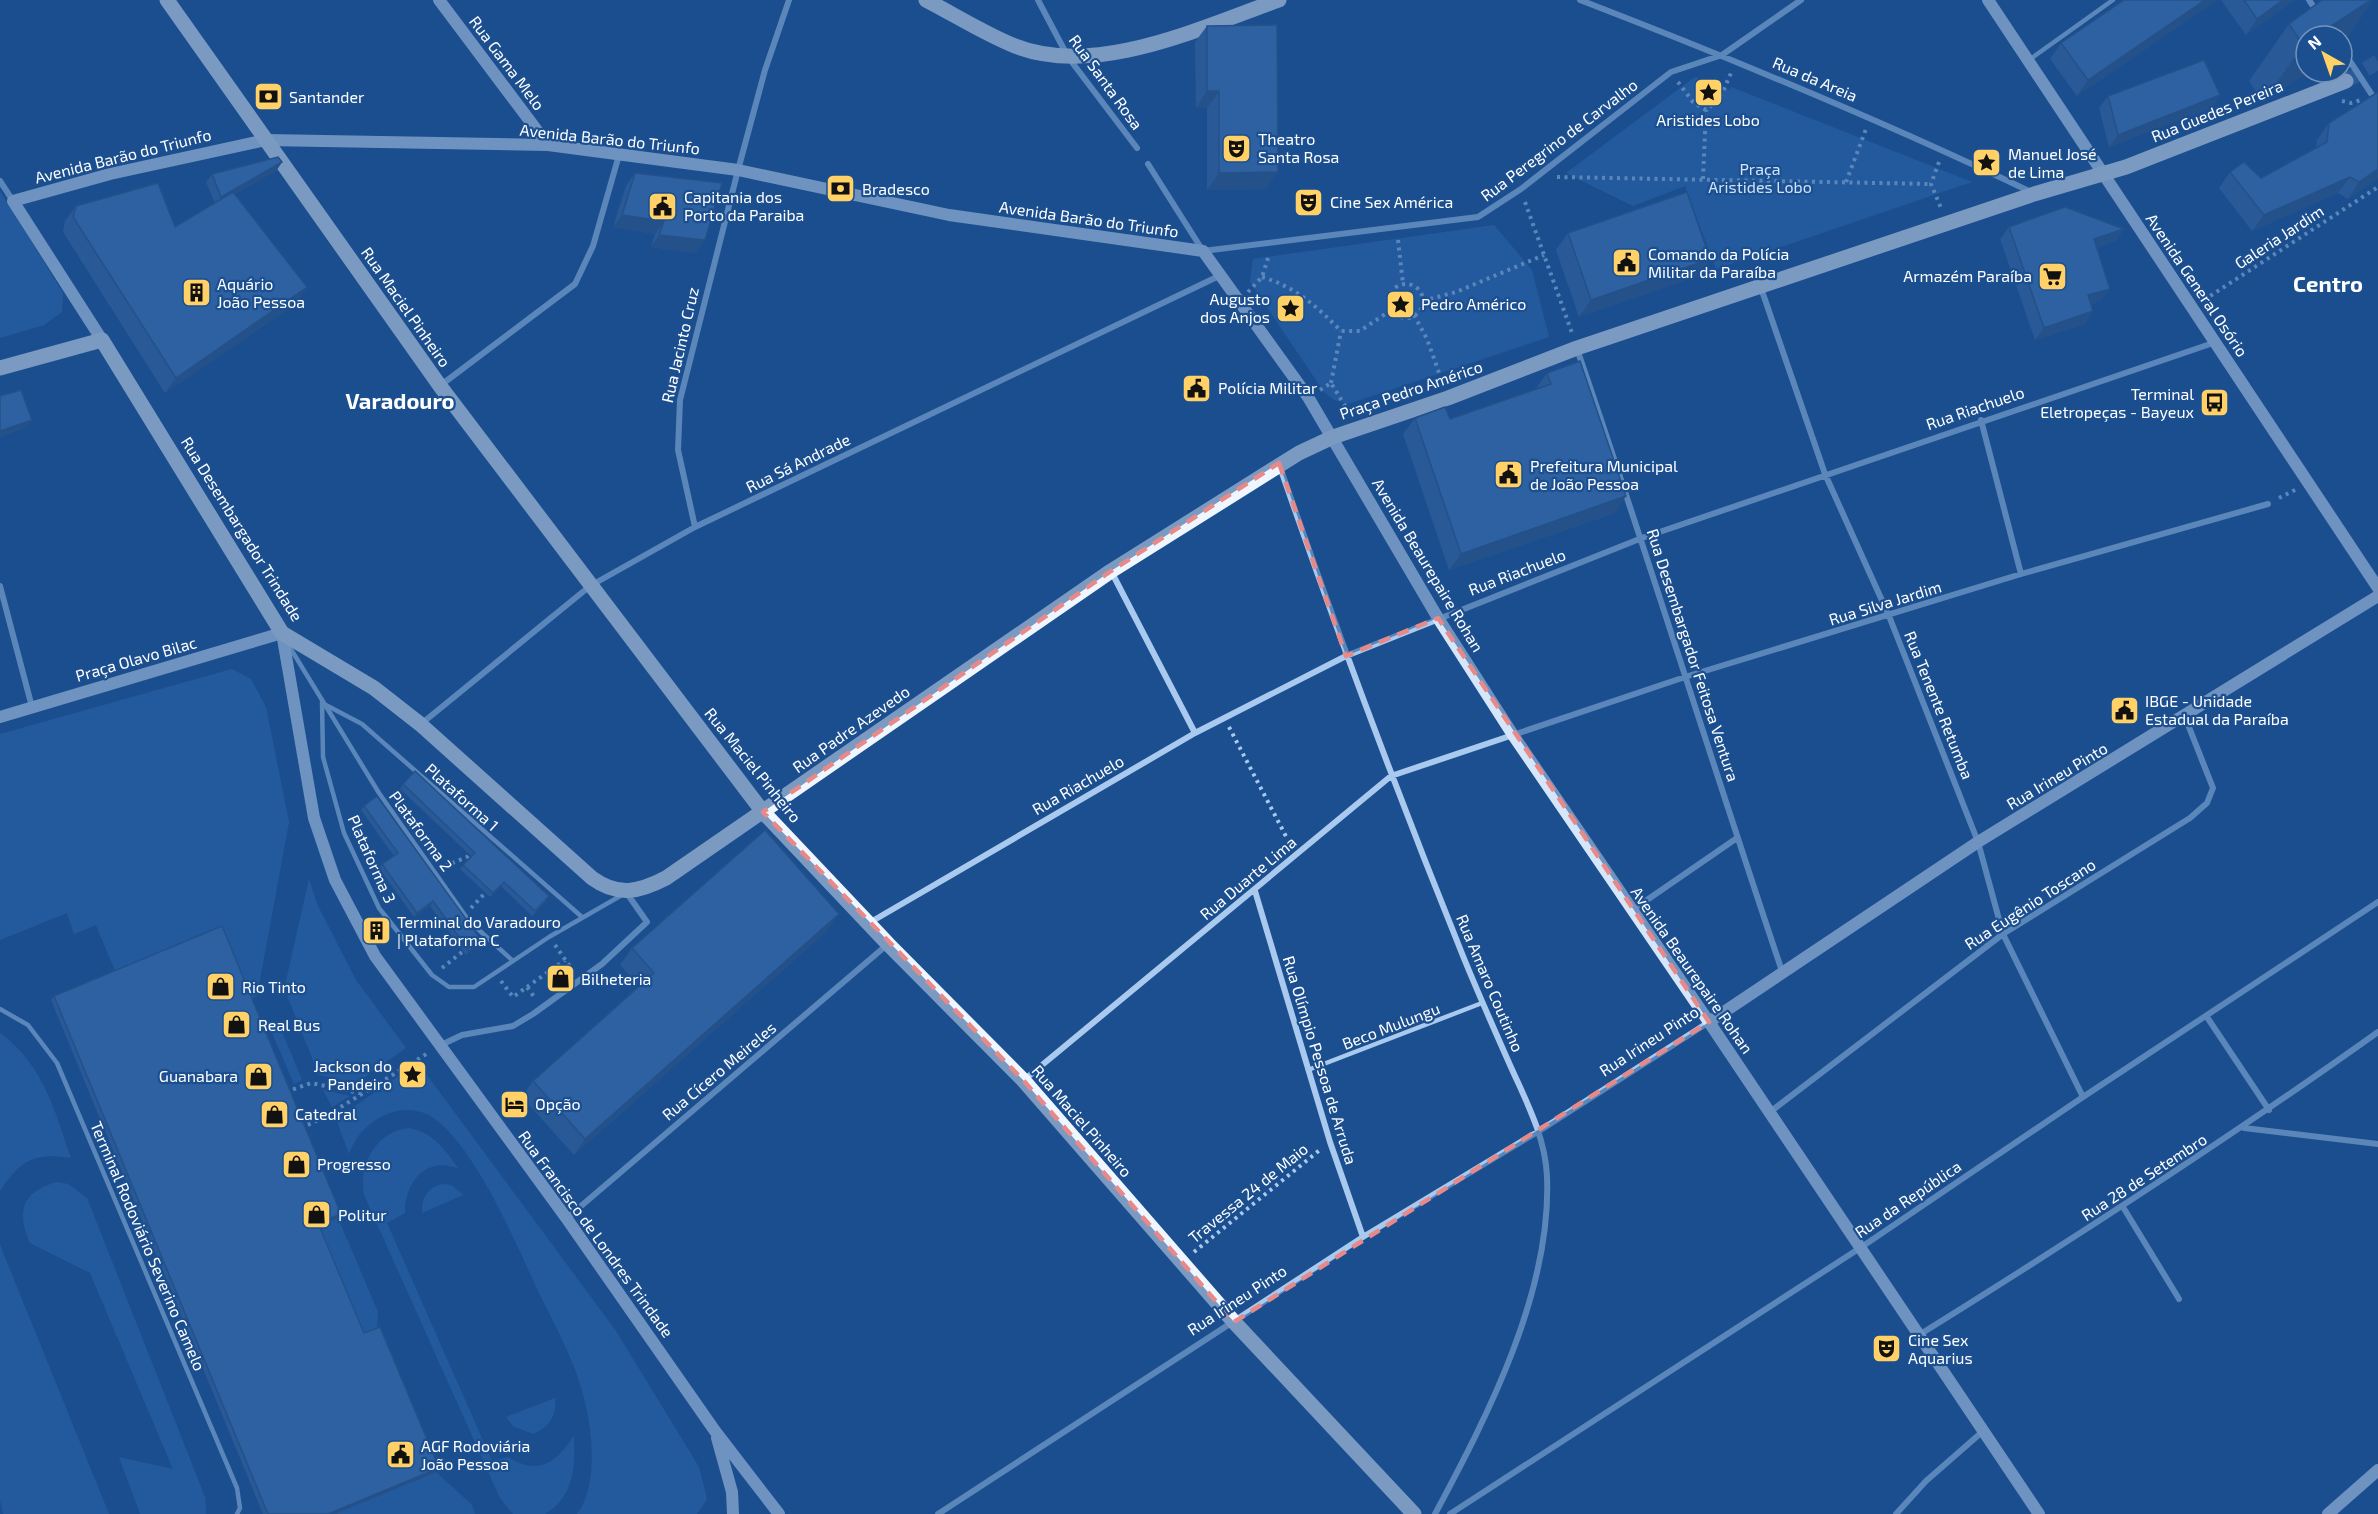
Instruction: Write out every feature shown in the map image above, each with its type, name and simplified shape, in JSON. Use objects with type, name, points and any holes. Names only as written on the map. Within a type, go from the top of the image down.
[{"type":"main road","name":"Rua Maciel Pinheiro","points":[[167,0],[440,386],[763,812],[888,944],[1024,1081],[1234,1322],[1414,1514]]},
{"type":"main road","name":"Rua Gama Melo","points":[[439,0],[548,146]]},
{"type":"main road","points":[[926,0],[1016,46],[1068,57],[1097,56],[1174,37],[1279,0]]},
{"type":"main road","name":"Avenida General Osório","points":[[1988,0],[2102,174],[2217,342],[2378,588]]},
{"type":"main road","name":"Rua Guedes Pereira","points":[[2102,174],[2338,84]]},
{"type":"main road","name":"Avenida Barão do Triunfo","points":[[13,201],[110,174],[266,140],[548,146],[738,170],[949,215],[1203,251]]},
{"type":"main road","points":[[1577,348],[1761,288],[1946,223],[2102,174]]},
{"type":"main road","name":"Rua Desembargador Trindade","points":[[13,201],[102,340],[282,633],[366,682],[420,724],[592,878],[603,886],[626,892]]},
{"type":"main road","name":"Praça Pedro Américo","points":[[1203,251],[1238,303],[1308,397],[1333,437],[1448,398],[1577,348]]},
{"type":"main road","points":[[0,368],[102,340]]},
{"type":"main road","name":"Rua Padre Azevedo","points":[[626,892],[646,888],[666,878],[1111,571],[1279,464],[1333,437]]},
{"type":"main road","name":"Avenida Beaurepaire Rohan","points":[[1333,437],[1438,618],[1512,735],[1709,1022],[2039,1514]]},
{"type":"main road","name":"Rua Irineu Pinto","points":[[1709,1022],[1978,842],[2185,717],[2378,596]]},
{"type":"main road","name":"Praça Olavo Bilac","points":[[0,717],[282,633]]},
{"type":"main road","name":"Rua Francisco de Londres Trindade","points":[[282,633],[314,818],[335,880],[375,956],[567,1219],[715,1431],[779,1514]]},
{"type":"main road","points":[[715,1431],[732,1492],[733,1514]]},
{"type":"main road","points":[[2328,1514],[2378,1470]]},
{"type":"street","name":"Rua Jacinto Cruz","points":[[695,527],[678,450],[680,400],[765,70],[789,0]]},
{"type":"street","name":"Rua Santa Rosa","points":[[1038,0],[1068,57],[1137,148]]},
{"type":"street","name":"Rua da Areia","points":[[1580,0],[1737,60],[1944,150],[2034,194]]},
{"type":"street","name":"Rua Peregrino de Carvalho","points":[[1203,251],[1479,217],[1537,177],[1671,72],[1722,55],[1802,0]]},
{"type":"street","points":[[2309,0],[2321,18]]},
{"type":"street","points":[[2354,67],[2378,104]]},
{"type":"street","points":[[440,386],[575,284],[586,267],[619,154]]},
{"type":"street","points":[[1148,164],[1203,251]]},
{"type":"street","points":[[0,181],[13,201]]},
{"type":"street","name":"Rua Sá Andrade","points":[[420,724],[590,586],[695,527],[1219,276]]},
{"type":"street","name":"Rua Tenente Retumba","points":[[1761,288],[1825,474],[1889,616],[1978,842],[2003,934],[2083,1096]]},
{"type":"street","name":"Rua Riachuelo","points":[[869,923],[1195,733],[1346,656],[1642,538],[1981,420],[2217,342]]},
{"type":"street","name":"Rua Desembargador Feitosa Ventura","points":[[1577,348],[1642,538],[1737,838],[1782,971]]},
{"type":"street","points":[[1981,420],[2021,574]]},
{"type":"street","name":"Rua Amaro Coutinho","points":[[1279,464],[1346,656],[1391,776],[1482,1004],[1539,1131],[1547,1179],[1540,1256],[1529,1300],[1502,1378],[1469,1451],[1435,1514]]},
{"type":"street","name":"Rua Silva Jardim","points":[[1512,735],[1685,677],[2021,574],[2268,504]]},
{"type":"street","points":[[1111,571],[1195,733]]},
{"type":"street","points":[[0,586],[32,707]]},
{"type":"street","name":"Rua Eugênio Toscano","points":[[1769,1112],[2003,934],[2190,818],[2207,803],[2213,788],[2185,717]]},
{"type":"street","name":"Rua Duarte Lima","points":[[1024,1081],[1391,776],[1512,735]]},
{"type":"street","points":[[1631,911],[1737,838]]},
{"type":"street","name":"Rua Olímpio Pessoa de Arruda","points":[[1255,891],[1330,1142],[1363,1237]]},
{"type":"street","points":[[439,1046],[462,1035],[513,1026],[602,964],[647,922],[626,892]]},
{"type":"street","name":"Rua da República","points":[[1450,1514],[1860,1248],[2083,1096],[2207,1017],[2378,902]]},
{"type":"street","name":"Rua Cícero Meireles","points":[[567,1219],[888,944]]},
{"type":"street","points":[[2207,1017],[2270,1110]]},
{"type":"street","name":"Rua Irineu Pinto","points":[[938,1514],[1363,1237],[1539,1131],[1709,1022]]},
{"type":"street","name":"Rua 28 de Setembro","points":[[1918,1335],[2124,1208],[2270,1110],[2378,1032]]},
{"type":"street","points":[[2243,1128],[2378,1144]]},
{"type":"street","points":[[2124,1208],[2179,1299]]},
{"type":"street","points":[[1896,1514],[1926,1481],[1982,1432]]},
{"type":"lane","points":[[2029,60],[2113,0]]},
{"type":"lane","name":"Plataforma 2","points":[[282,633],[379,793],[465,915],[483,936],[513,962]]},
{"type":"lane","name":"Plataforma 1","points":[[322,702],[362,724],[582,917]]},
{"type":"lane","name":"Plataforma 3","points":[[322,702],[323,757],[344,833],[379,908],[432,975]]},
{"type":"lane","points":[[432,975],[450,987],[474,987],[549,937],[626,892]]},
{"type":"lane","name":"Beco Mulungu","points":[[1308,1070],[1482,1004]]},
{"type":"lane","name":"Terminal Rodoviário Severino Camelo","points":[[0,1009],[28,1025],[57,1063],[237,1488],[240,1508],[237,1514]]},
{"type":"path","points":[[1703,179],[1706,110],[1719,98],[1737,60]]},
{"type":"path","points":[[1671,72],[1693,102],[1706,110]]},
{"type":"path","points":[[1846,182],[1863,137]]},
{"type":"path","points":[[1944,150],[1931,183],[1946,223]]},
{"type":"path","points":[[1537,177],[1931,183]]},
{"type":"path","name":"Galeria Jardim","points":[[2193,307],[2378,187]]},
{"type":"path","points":[[1521,189],[1577,348]]},
{"type":"path","points":[[1397,227],[1403,284]]},
{"type":"path","points":[[1238,303],[1262,277],[1272,242]]},
{"type":"path","points":[[1423,301],[1456,292],[1544,255]]},
{"type":"path","points":[[1262,277],[1280,282],[1310,299],[1341,331],[1360,331],[1391,310]]},
{"type":"path","points":[[1403,284],[1419,289],[1423,301],[1421,309],[1414,315],[1404,318],[1391,310],[1389,302],[1390,294],[1403,284]]},
{"type":"path","points":[[1414,315],[1427,339],[1448,398]]},
{"type":"path","points":[[1341,331],[1331,383],[1358,428]]},
{"type":"path","points":[[1308,397],[1331,383]]},
{"type":"path","points":[[2268,504],[2309,483]]},
{"type":"path","points":[[1225,718],[1296,855]]},
{"type":"path","points":[[465,915],[485,893]]},
{"type":"path","points":[[432,975],[483,936]]},
{"type":"path","points":[[549,937],[579,981]]},
{"type":"path","points":[[527,987],[565,960]]},
{"type":"path","points":[[301,1128],[323,1118],[439,1046]]},
{"type":"path","points":[[286,1092],[311,1083],[361,1093]]},
{"type":"path","name":"Travessa 24 de Maio","points":[[1182,1262],[1330,1142]]},
{"type":"highlighted area","points":[[1279,463],[1346,656],[1438,618],[1709,1022],[1234,1322],[1024,1081],[763,812],[1111,571]]},
{"type":"green space","name":"Praça Aristides Lobo","points":[[1695,77],[1730,90],[1731,87],[1972,182],[1716,269],[1685,186],[1633,206],[1566,173]]},
{"type":"green space","points":[[0,191],[63,293],[62,312],[44,325],[0,338]]},
{"type":"green space","points":[[1494,225],[1532,270],[1549,337],[1348,404],[1334,400],[1324,392],[1250,282],[1253,259]]},
{"type":"green space","points":[[232,669],[251,679],[266,707],[289,822],[257,996],[248,1000],[116,973],[96,925],[74,934],[67,913],[0,940],[0,734]]},
{"type":"green space","points":[[309,879],[317,904],[356,980],[406,1048],[356,1083],[319,1075],[285,985]]},
{"type":"green space","points":[[277,1026],[281,1029],[302,1080],[294,1084],[272,1033],[272,1028]]},
{"type":"green space","points":[[0,1033],[15,1046],[37,1074],[53,1106],[71,1158],[47,1156],[29,1161],[14,1172],[0,1191]]},
{"type":"green space","points":[[418,1063],[616,1331],[699,1467],[707,1499],[697,1514],[577,1514],[589,1487],[592,1454],[586,1405],[574,1366],[496,1203],[470,1158],[440,1123],[427,1115],[414,1111],[387,1114],[364,1130],[355,1141],[349,1154],[336,1119]]},
{"type":"green space","points":[[323,1090],[350,1096],[332,1107]]},
{"type":"green space","points":[[409,1128],[432,1138],[459,1169],[436,1166],[419,1175],[408,1192],[405,1213],[387,1223],[492,1461],[508,1457],[529,1466],[546,1464],[561,1453],[574,1435],[573,1469],[568,1489],[555,1507],[545,1514],[513,1514],[500,1498],[364,1195],[364,1172],[372,1151],[388,1135]]},
{"type":"green space","points":[[57,1182],[68,1184],[87,1198],[205,1497],[206,1514],[140,1514],[119,1457],[173,1469],[90,1273],[30,1243],[23,1221],[25,1204],[36,1191]]},
{"type":"green space","points":[[442,1184],[451,1185],[463,1195],[422,1213],[426,1194]]},
{"type":"green space","points":[[338,1218],[378,1312],[377,1331],[361,1338],[295,1236]]},
{"type":"green space","points":[[0,1244],[109,1514],[3,1514],[0,1500]]},
{"type":"green space","points":[[555,1398],[555,1410],[551,1420],[533,1434],[513,1426],[506,1417]]},
{"type":"green space","points":[[436,1472],[472,1505],[475,1514],[335,1514]]},
{"type":"building","points":[[2124,0],[2205,0],[2088,80],[2061,43]]},
{"type":"building","points":[[2244,0],[2283,0],[2257,19]]},
{"type":"building","points":[[2322,0],[2371,0],[2334,24],[2294,24],[2294,32],[2289,24]]},
{"type":"building","name":"Theatro Santa Rosa","points":[[1277,25],[1278,172],[1219,173],[1219,91],[1207,91],[1207,26]]},
{"type":"building","points":[[2204,60],[2220,95],[2118,135],[2108,96]]},
{"type":"building","points":[[2378,92],[2378,169],[2359,182],[2350,177],[2264,215],[2230,172],[2244,162],[2261,178],[2327,142],[2329,123]]},
{"type":"building","points":[[278,157],[282,162],[221,197],[212,174]]},
{"type":"building","points":[[635,173],[722,183],[705,240],[659,235],[664,221],[622,215]]},
{"type":"building","name":"Aquário João Pessoa","points":[[158,183],[175,227],[233,192],[307,287],[176,378],[73,217],[76,206]]},
{"type":"building","name":"Comando da Polícia Militar da Paraíba","points":[[1687,192],[1710,259],[1591,300],[1568,233]]},
{"type":"building","name":"Armazém Paraíba","points":[[2065,207],[2124,229],[2094,239],[2110,289],[2088,295],[2093,311],[2044,328],[2009,227]]},
{"type":"building","name":"Prefeitura Municipal de João Pessoa","points":[[1580,361],[1626,496],[1461,554],[1415,418],[1445,407],[1450,419],[1551,384],[1547,373]]},
{"type":"building","points":[[21,390],[32,420],[0,431],[0,396]]},
{"type":"building","points":[[415,771],[549,896],[535,911],[504,882],[493,893],[463,865],[475,853],[403,784]]},
{"type":"building","points":[[377,796],[482,941],[469,951],[433,901],[417,913],[382,864],[398,853],[364,806]]},
{"type":"building","points":[[765,830],[839,914],[585,1139],[533,1081],[654,973],[632,948]]},
{"type":"building","points":[[222,926],[341,1214],[318,1223],[364,1333],[380,1327],[439,1468],[328,1514],[268,1514],[54,996]]},
{"type":"tunnel","points":[[2354,76],[2378,62]]},
{"type":"place","name":"Aristides Lobo","points":[[1708,92]]},
{"type":"place","name":"Santander","points":[[268,97]]},
{"type":"place","name":"Theatro Santa Rosa","points":[[1237,148]]},
{"type":"place","name":"Manuel José de Lima","points":[[1987,163]]},
{"type":"place","name":"Bradesco","points":[[841,189]]},
{"type":"place","name":"Cine Sex América","points":[[1309,202]]},
{"type":"place","name":"Capitania dos Porto da Paraiba","points":[[663,206]]},
{"type":"place","name":"Comando da Polícia Militar da Paraíba","points":[[1627,263]]},
{"type":"place","name":"Armazém Paraíba","points":[[2053,276]]},
{"type":"place","name":"Aquário João Pessoa","points":[[196,293]]},
{"type":"place","name":"Pedro Américo","points":[[1400,304]]},
{"type":"place","name":"Augusto dos Anjos","points":[[1291,308]]},
{"type":"place","name":"Polícia Militar","points":[[1197,388]]},
{"type":"place","name":"Terminal Eletropeças - Bayeux","points":[[2215,403]]},
{"type":"place","name":"Prefeitura Municipal de João Pessoa","points":[[1509,475]]},
{"type":"place","name":"IBGE - Unidade Estadual da Paraíba","points":[[2124,710]]},
{"type":"place","name":"Terminal do Varadouro | Plataforma C","points":[[376,931]]},
{"type":"place","name":"Bilheteria","points":[[560,979]]},
{"type":"place","name":"Rio Tinto","points":[[221,987]]},
{"type":"place","name":"Real Bus","points":[[237,1025]]},
{"type":"place","name":"Jackson do Pandeiro","points":[[413,1075]]},
{"type":"place","name":"Guanabara","points":[[259,1076]]},
{"type":"place","name":"Opção","points":[[514,1104]]},
{"type":"place","name":"Catedral","points":[[274,1114]]},
{"type":"place","name":"Progresso","points":[[296,1164]]},
{"type":"place","name":"Politur","points":[[317,1215]]},
{"type":"place","name":"Cine Sex Aquarius","points":[[1887,1349]]},
{"type":"place","name":"AGF Rodoviária João Pessoa","points":[[400,1455]]},
{"type":"district","name":"Centro","points":[[2328,284]]},
{"type":"district","name":"Varadouro","points":[[400,401]]}]
